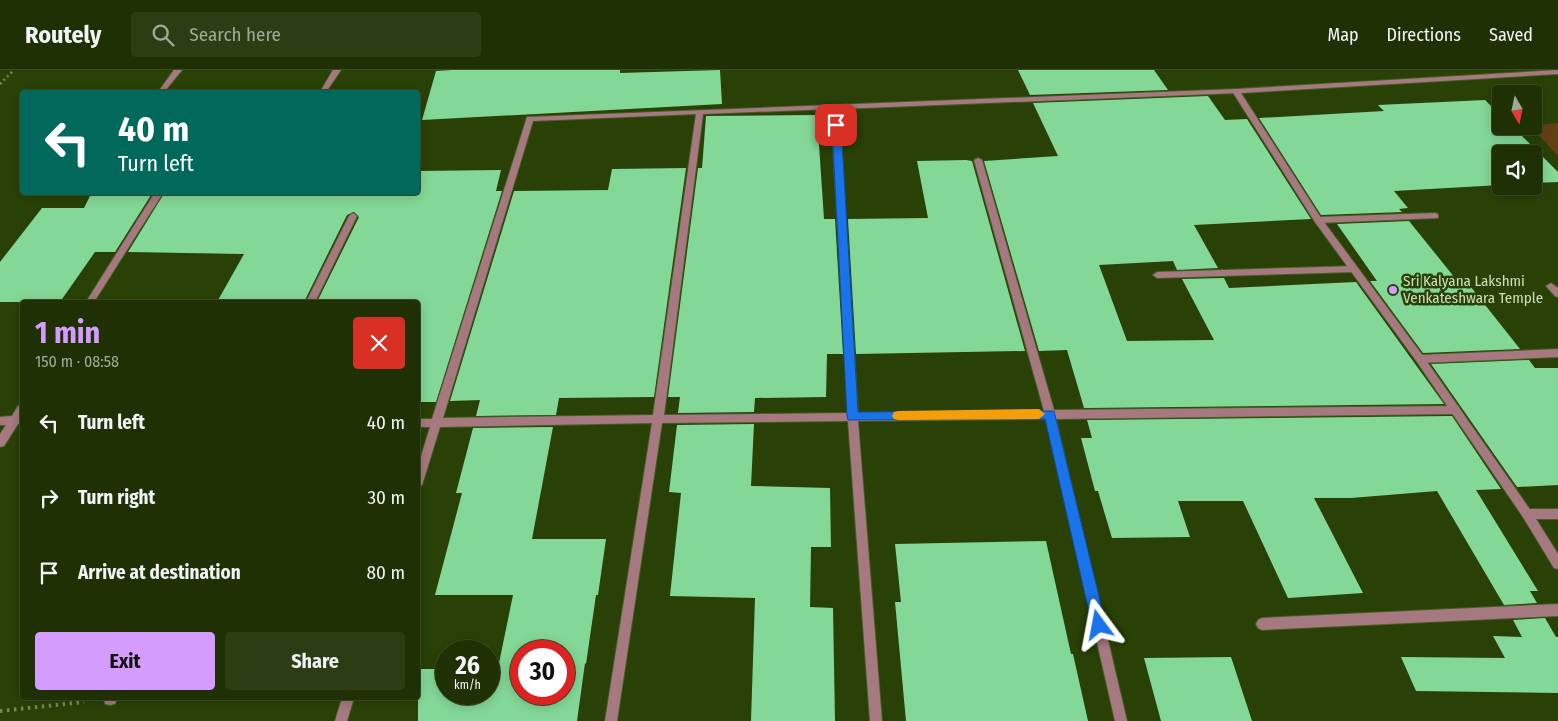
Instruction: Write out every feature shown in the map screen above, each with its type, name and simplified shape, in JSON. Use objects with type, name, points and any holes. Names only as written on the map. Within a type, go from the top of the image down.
[{"type":"street","points":[[163,90],[178,70]]},
{"type":"street","points":[[324,90],[337,70]]},
{"type":"street","points":[[420,475],[530,119],[1236,91],[1558,72]]},
{"type":"street","points":[[1236,91],[1318,220],[1420,359],[1527,514],[1558,564]]},
{"type":"street","points":[[835,106],[852,416],[876,721]]},
{"type":"street","points":[[611,721],[658,419],[700,112]]},
{"type":"street","points":[[978,160],[1050,414],[1121,721]]},
{"type":"street","points":[[91,300],[157,195]]},
{"type":"street","points":[[311,300],[353,216]]},
{"type":"street","points":[[1318,220],[1435,216]]},
{"type":"street","points":[[1157,275],[1355,269]]},
{"type":"street","points":[[1551,286],[1558,294]]},
{"type":"street","points":[[1420,359],[1558,353]]},
{"type":"street","points":[[420,424],[852,416],[1455,410]]},
{"type":"street","points":[[0,421],[19,420]]},
{"type":"street","points":[[0,443],[19,420]]},
{"type":"street","points":[[1527,514],[1558,514]]},
{"type":"street","points":[[1262,624],[1558,610]]},
{"type":"street","points":[[341,721],[347,700]]},
{"type":"path","points":[[0,84],[14,70]]},
{"type":"path","points":[[0,711],[94,700]]},
{"type":"shaded area","points":[[1558,123],[1558,156],[1538,135],[1542,135],[1542,125]]},
{"type":"building","points":[[620,70],[620,73],[720,70],[722,104],[422,120],[436,71]]},
{"type":"building","points":[[1018,70],[1154,70],[1168,90],[1030,95]]},
{"type":"building","points":[[1208,96],[1225,120],[1247,119],[1311,219],[1194,225],[1218,268],[1177,270],[1173,261],[1099,265],[1127,341],[1214,340],[1182,279],[1224,278],[1229,288],[1356,282],[1444,404],[1084,408],[1067,350],[1039,351],[984,161],[1058,156],[1033,103]]},
{"type":"building","points":[[1485,100],[1492,107],[1492,135],[1521,135],[1531,145],[1492,145],[1492,186],[1394,191],[1408,208],[1399,209],[1402,212],[1321,215],[1259,118],[1384,111],[1378,105]]},
{"type":"building","points":[[817,115],[824,219],[835,219],[843,354],[827,354],[826,397],[755,398],[754,412],[678,413],[680,397],[668,397],[698,168],[702,168],[706,116]]},
{"type":"building","points":[[1542,156],[1558,172],[1558,182],[1542,183]]},
{"type":"building","points":[[917,161],[972,161],[1025,351],[856,354],[848,219],[928,218]]},
{"type":"building","points":[[686,168],[654,397],[559,398],[556,415],[476,416],[480,400],[450,401],[514,191],[608,190],[612,169]]},
{"type":"building","points":[[501,170],[496,191],[502,191],[436,402],[420,402],[420,300],[318,300],[359,217],[354,212],[347,215],[305,300],[218,300],[244,254],[128,252],[163,195],[420,195],[420,171]]},
{"type":"building","points":[[90,195],[151,195],[115,252],[95,252],[61,300],[0,302],[0,262],[42,208],[84,208]]},
{"type":"building","points":[[1409,221],[1455,278],[1463,277],[1520,349],[1423,353],[1370,281],[1377,281],[1337,224]]},
{"type":"building","points":[[1529,360],[1535,368],[1558,368],[1558,485],[1517,487],[1431,364]]},
{"type":"building","points":[[1452,416],[1501,489],[1476,490],[1538,591],[1530,591],[1537,603],[1504,605],[1437,491],[1351,498],[1314,498],[1363,593],[1288,598],[1243,501],[1178,501],[1190,537],[1112,538],[1098,491],[1095,491],[1081,438],[1092,438],[1087,420]]},
{"type":"building","points":[[754,424],[751,486],[830,488],[831,547],[811,547],[810,607],[833,608],[835,721],[751,721],[755,598],[670,596],[681,493],[669,492],[677,425]]},
{"type":"building","points":[[553,427],[532,539],[606,539],[577,721],[418,721],[420,669],[435,669],[435,705],[500,705],[500,658],[513,595],[435,595],[462,493],[456,493],[473,428]]},
{"type":"building","points":[[1046,541],[1088,721],[906,721],[895,602],[901,602],[895,544]]},
{"type":"building","points":[[1545,618],[1556,637],[1558,637],[1558,693],[1416,691],[1401,657],[1505,658],[1493,636],[1522,637],[1513,620]]},
{"type":"building","points":[[1231,657],[1252,721],[1161,721],[1144,658]]},
{"type":"slow traffic","points":[[898,416],[1039,414]]},
{"type":"place","name":"Sri Kalyana Lakshmi Venkateshwara Temple","points":[[1393,290]]},
{"type":"route","points":[[836,125],[852,416],[1050,414],[1099,625]]}]
